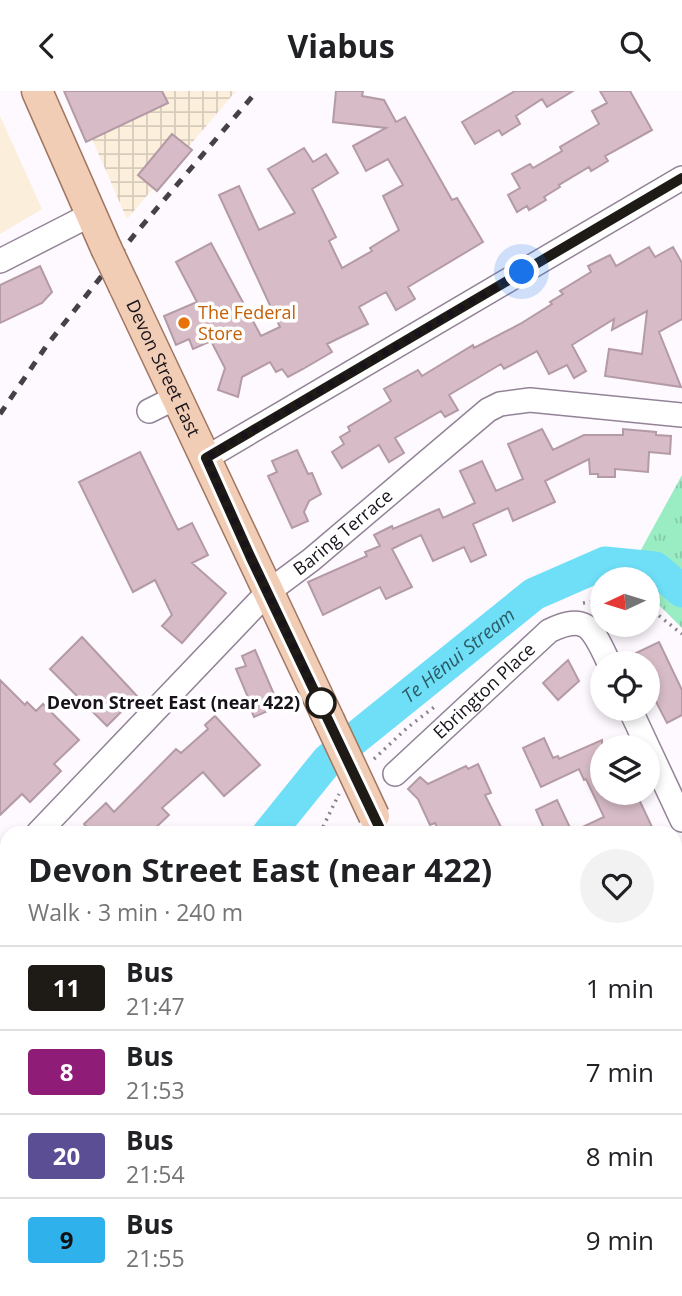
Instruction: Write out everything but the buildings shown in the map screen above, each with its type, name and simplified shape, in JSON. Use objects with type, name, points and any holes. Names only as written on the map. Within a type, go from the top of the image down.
[{"type":"main road","name":"Devon Street East","points":[[37,91],[90,215],[124,286],[162,404],[206,458],[378,824]]},
{"type":"street","points":[[206,458],[682,178]]},
{"type":"street","points":[[0,261],[90,215]]},
{"type":"street","name":"Baring Terrace","points":[[45,826],[268,592],[488,410],[500,404],[530,400],[682,415]]},
{"type":"street","name":"Ebrington Place","points":[[395,774],[549,631],[567,622],[582,623],[590,627],[603,651]]},
{"type":"street","points":[[636,721],[682,820]]},
{"type":"path","points":[[660,617],[682,634]]},
{"type":"shaded area","points":[[71,91],[236,91],[127,219]]},
{"type":"shaded area","points":[[0,116],[42,209],[0,234]]},
{"type":"green space","points":[[682,475],[682,628],[660,606],[660,567],[632,567]]},
{"type":"waterway","name":"Te Hēnui Stream","points":[[275,826],[328,760],[534,594],[605,563],[655,568],[682,591]]},
{"type":"railway","points":[[0,414],[47,345],[135,234],[257,91]]},
{"type":"bus line","name":"11","points":[[379,826],[206,458],[682,178]]},
{"type":"place","name":"The Federal Store","points":[[184,323]]},
{"type":"place","name":"Devon Street East (near 422)","points":[[321,703]]},
{"type":"route","points":[[321,703],[206,458],[522,272]]}]
